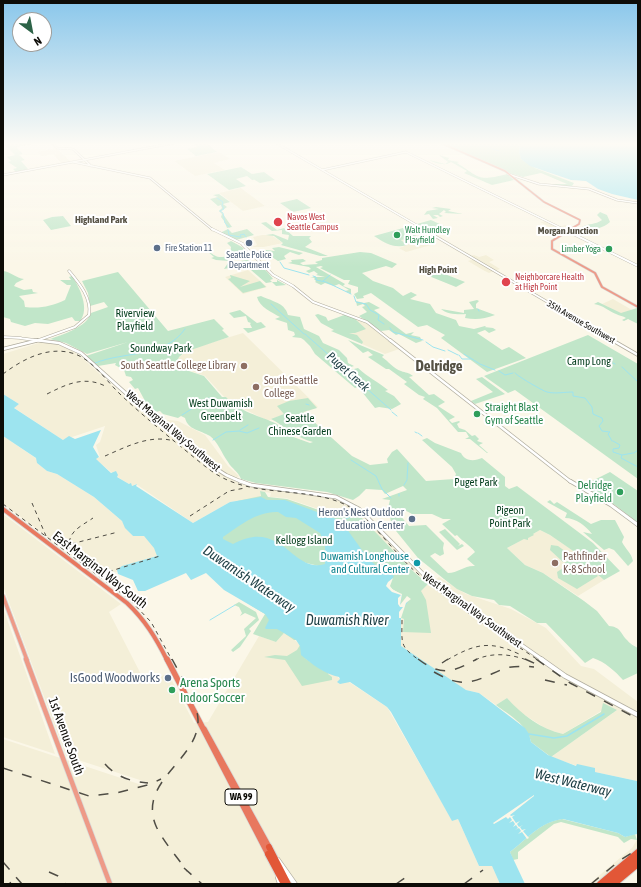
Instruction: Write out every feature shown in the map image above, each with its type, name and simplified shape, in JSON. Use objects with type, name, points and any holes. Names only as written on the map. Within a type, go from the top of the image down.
[{"type":"highway","name":"East Marginal Way South","points":[[3,509],[127,603],[141,616],[152,631],[268,850]]},
{"type":"highway","name":"WA 99","points":[[268,850],[284,884]]},
{"type":"highway","name":"WA 99","points":[[268,850],[288,884]]},
{"type":"highway","points":[[600,884],[638,852]]},
{"type":"highway","points":[[607,884],[638,858]]},
{"type":"highway","points":[[614,884],[638,864]]},
{"type":"main road","points":[[158,184],[215,232],[244,246],[273,275],[293,286],[310,300],[364,320],[584,491],[611,505],[638,525]]},
{"type":"main road","name":"35th Avenue Southwest","points":[[347,184],[638,355]]},
{"type":"main road","points":[[472,184],[638,266]]},
{"type":"main road","points":[[522,184],[544,202],[580,220],[580,223],[552,241],[551,246],[553,250],[596,274],[602,287],[638,307]]},
{"type":"main road","points":[[544,184],[588,188],[617,200],[638,203]]},
{"type":"main road","points":[[50,338],[80,323],[89,314],[84,289],[69,271]]},
{"type":"main road","name":"West Marginal Way Southwest","points":[[3,337],[55,342],[71,347],[84,355],[145,410],[212,466],[226,475],[251,485],[336,497],[355,507],[432,583],[565,676],[638,715]]},
{"type":"main road","points":[[15,347],[28,342],[19,338]]},
{"type":"main road","name":"West Marginal Way Southwest","points":[[41,340],[50,338],[55,342]]},
{"type":"main road","points":[[3,349],[41,340]]},
{"type":"main road","name":"1st Avenue South","points":[[3,596],[110,884]]},
{"type":"main road","name":"East Marginal Way South","points":[[268,850],[280,884]]},
{"type":"main road","name":"East Marginal Way South","points":[[268,850],[295,884]]},
{"type":"shaded area","points":[[241,188],[265,206],[243,211],[219,193]]},
{"type":"shaded area","points":[[546,221],[559,227],[565,225],[578,230],[576,232],[579,233],[577,234],[567,230],[556,234],[545,229],[549,227],[540,222]]},
{"type":"shaded area","points":[[271,235],[283,243],[264,247],[252,247],[257,245],[253,237]]},
{"type":"shaded area","points":[[420,238],[431,245],[406,252],[399,248],[407,245],[401,240],[406,239],[411,241]]},
{"type":"shaded area","points":[[474,255],[479,257],[486,255],[494,260],[489,262],[500,269],[489,273],[483,270],[468,261],[475,259],[470,256]]},
{"type":"shaded area","points":[[248,270],[267,287],[243,294],[225,277]]},
{"type":"shaded area","points":[[613,299],[632,310],[621,314],[602,304]]},
{"type":"shaded area","points":[[356,318],[365,322],[399,349],[385,354],[362,344],[336,323]]},
{"type":"shaded area","name":"South Seattle College","points":[[243,333],[318,407],[306,412],[284,414],[268,421],[228,401],[205,376],[183,368],[178,362],[179,357],[197,347]]},
{"type":"shaded area","points":[[42,342],[62,346],[79,355],[130,402],[200,459],[203,458],[158,422],[168,420],[178,421],[205,435],[228,466],[239,476],[233,481],[261,488],[327,497],[342,502],[362,515],[429,584],[439,577],[466,594],[511,609],[546,628],[581,666],[594,669],[638,702],[637,781],[595,772],[551,757],[617,710],[601,711],[563,734],[548,730],[517,710],[507,698],[496,705],[479,693],[466,690],[398,653],[398,618],[404,619],[421,591],[428,584],[353,510],[339,516],[286,498],[270,497],[271,493],[260,491],[261,497],[230,502],[193,523],[136,484],[132,486],[116,476],[95,459],[100,457],[96,445],[100,442],[105,426],[63,440],[13,407],[19,404],[3,394],[3,354]]},
{"type":"shaded area","points":[[3,436],[37,459],[37,463],[47,471],[57,474],[94,497],[122,521],[133,536],[144,536],[166,553],[103,577],[3,504]]},
{"type":"shaded area","points":[[3,514],[121,604],[109,612],[146,684],[168,673],[194,723],[208,722],[259,636],[276,642],[284,633],[289,635],[340,679],[349,682],[387,707],[452,820],[458,819],[479,866],[492,866],[500,884],[3,884],[3,739],[148,787],[146,782],[66,756],[3,586]]},
{"type":"shaded area","name":"Pathfinder K-8 School","points":[[540,530],[587,560],[591,569],[604,580],[578,596],[543,573],[525,565],[507,548]]},
{"type":"shaded area","points":[[3,608],[55,754],[3,737]]},
{"type":"shaded area","points":[[638,838],[638,855],[615,869],[597,884],[589,884],[632,848]]},
{"type":"green space","points":[[221,184],[244,184],[246,186],[229,190]]},
{"type":"green space","points":[[546,184],[573,184],[572,186]]},
{"type":"green space","points":[[219,194],[230,202],[223,204],[227,207],[221,211],[232,227],[227,228],[221,217],[222,214],[219,211],[222,208],[221,205],[218,206],[210,199],[218,197],[213,195]]},
{"type":"green space","points":[[297,199],[311,208],[293,212],[280,203]]},
{"type":"green space","points":[[436,207],[451,209],[448,211],[463,214],[444,213],[446,212],[444,210],[439,214],[443,216],[440,217],[438,215],[433,215],[438,218],[433,219],[429,214],[424,215],[427,211],[439,209],[432,208]]},
{"type":"green space","points":[[600,212],[607,215],[610,222],[586,234],[581,232],[587,229],[582,227],[602,220],[597,215]]},
{"type":"green space","points":[[63,216],[71,226],[51,230],[43,220],[52,217]]},
{"type":"green space","points":[[431,220],[444,226],[440,228],[445,232],[435,234],[417,224]]},
{"type":"green space","points":[[266,222],[277,230],[284,228],[293,236],[311,236],[309,238],[312,242],[305,247],[328,256],[320,256],[281,245],[283,243],[274,236],[266,235],[273,234],[288,240],[289,235],[282,234],[282,230],[272,231],[261,223]]},
{"type":"green space","points":[[403,228],[420,238],[401,240],[407,245],[394,246],[374,236]]},
{"type":"green space","points":[[228,229],[232,233],[247,229],[254,235],[236,240],[220,233]]},
{"type":"green space","points":[[231,241],[242,247],[249,254],[244,258],[230,261],[216,260],[211,258],[214,257],[207,251],[196,245],[206,249],[216,256],[224,257],[230,255],[231,247],[227,243]]},
{"type":"green space","points":[[279,247],[303,253],[299,255],[290,252],[284,256],[286,259],[278,261],[264,252],[266,250],[275,251],[272,248]]},
{"type":"green space","points":[[360,252],[371,253],[397,264],[392,268],[386,266],[362,273],[373,281],[393,288],[403,296],[411,292],[417,295],[410,299],[430,304],[436,313],[456,320],[459,326],[474,329],[485,326],[486,327],[484,327],[493,328],[496,330],[489,333],[485,330],[477,333],[502,350],[509,347],[526,358],[487,372],[441,338],[445,335],[427,325],[418,327],[371,293],[363,296],[364,298],[357,299],[354,294],[358,292],[358,287],[348,284],[350,280],[344,280],[320,268],[323,267],[321,266],[316,267],[345,284],[343,286],[351,289],[351,294],[345,291],[349,290],[339,284],[334,286],[325,283],[321,285],[315,282],[315,278],[310,277],[325,277],[316,275],[318,274],[314,271],[309,273],[306,271],[311,269],[309,267],[288,263],[292,262],[291,260],[303,259],[306,261],[300,263],[303,265],[318,264],[315,262],[322,260],[322,258]]},
{"type":"green space","points":[[247,260],[265,270],[273,279],[270,280],[272,282],[266,283],[251,270],[248,264],[224,269],[228,263]]},
{"type":"green space","points":[[420,270],[437,271],[465,282],[456,287],[419,272]]},
{"type":"green space","points":[[3,271],[24,279],[16,283],[14,286],[24,290],[32,289],[33,292],[38,293],[19,296],[24,301],[25,307],[30,308],[55,304],[65,300],[71,285],[67,285],[60,280],[71,280],[69,277],[72,276],[83,298],[84,311],[80,321],[75,321],[72,317],[48,324],[35,323],[25,326],[11,322],[10,319],[3,317]]},
{"type":"green space","points":[[118,272],[168,331],[214,319],[224,329],[222,330],[229,337],[185,352],[179,357],[177,362],[183,369],[204,376],[222,397],[226,397],[244,410],[277,424],[285,434],[310,443],[313,442],[296,435],[271,419],[284,414],[277,406],[289,401],[308,398],[317,408],[303,412],[352,456],[370,465],[388,463],[387,459],[392,452],[397,449],[426,481],[454,479],[456,474],[452,467],[422,440],[427,438],[435,443],[461,453],[465,458],[476,460],[482,458],[505,477],[505,486],[509,489],[517,486],[593,543],[620,571],[604,580],[591,569],[585,559],[590,569],[598,576],[577,589],[558,578],[557,572],[563,568],[564,563],[579,555],[550,535],[540,530],[528,538],[528,540],[524,539],[507,548],[525,565],[543,573],[584,601],[597,611],[609,626],[618,629],[629,642],[638,648],[638,673],[623,680],[610,667],[602,662],[593,658],[585,663],[546,623],[537,623],[510,606],[499,605],[494,600],[472,596],[457,589],[444,579],[418,558],[392,526],[388,508],[390,500],[382,499],[407,490],[403,486],[385,494],[382,490],[366,489],[353,500],[327,492],[256,483],[241,479],[210,436],[189,425],[185,418],[181,416],[178,418],[163,414],[160,411],[152,413],[143,404],[144,399],[138,388],[135,389],[129,382],[133,380],[131,377],[126,376],[124,370],[115,365],[116,363],[98,366],[86,356],[128,342],[87,354],[66,343],[50,339],[74,330],[89,318],[91,313],[108,307],[104,302],[90,306],[88,293],[82,281]],"holes":[[[401,508],[412,514],[432,514],[443,519],[451,519],[442,524],[455,536],[457,535],[475,552],[467,559],[475,566],[448,573],[430,556],[435,553],[440,556],[444,554],[444,543],[426,525],[409,526],[399,514]]]},
{"type":"green space","points":[[230,275],[250,281],[240,287],[260,281],[266,287],[243,293],[228,279],[231,278]]},
{"type":"green space","points":[[277,280],[286,285],[276,286],[272,282],[277,282]]},
{"type":"green space","points":[[261,296],[281,305],[286,310],[288,315],[300,317],[304,329],[319,336],[323,343],[339,350],[347,358],[348,363],[354,366],[348,368],[339,361],[340,357],[331,357],[346,371],[358,368],[388,390],[385,391],[394,396],[401,404],[392,409],[379,407],[375,408],[358,387],[355,388],[315,354],[304,340],[301,338],[292,337],[295,335],[294,332],[288,330],[287,323],[275,319],[280,317],[260,304],[257,297]]},
{"type":"green space","points":[[356,301],[364,303],[369,302],[380,308],[374,310],[406,334],[414,332],[411,335],[420,337],[422,341],[416,343],[399,334],[396,335],[389,330],[381,331],[359,316],[367,312],[362,307],[365,306],[363,304],[357,306]]},
{"type":"green space","points":[[479,301],[476,304],[476,308],[495,315],[480,319],[469,319],[465,318],[466,314],[453,314],[441,309],[464,313],[464,310],[474,309],[469,302]]},
{"type":"green space","points":[[598,302],[621,313],[637,308],[638,324],[628,319],[624,321],[622,320],[626,318],[625,317],[594,304]]},
{"type":"green space","points":[[240,310],[257,323],[261,322],[266,327],[248,333],[243,328],[252,328],[251,323],[248,322],[246,316],[234,318],[229,313]]},
{"type":"green space","points":[[318,314],[326,317],[328,321],[347,314],[354,318],[366,329],[355,333],[349,333],[357,335],[363,342],[362,344],[331,331],[334,330],[321,323],[315,315]]},
{"type":"green space","name":"Camp Long","points":[[588,335],[638,364],[638,479],[515,390],[508,393],[484,376]]},
{"type":"green space","points":[[348,340],[384,355],[382,357],[396,369],[413,376],[409,377],[429,395],[434,394],[445,402],[438,406],[455,417],[449,420],[452,423],[459,421],[460,422],[457,424],[459,428],[465,430],[472,436],[475,435],[479,439],[477,441],[483,443],[479,445],[488,453],[470,439],[465,439],[469,437],[466,432],[458,432],[437,408],[423,399],[425,397],[419,395],[404,384],[407,382],[389,369],[386,369],[368,357],[373,355],[368,351],[363,353]]},
{"type":"green space","points":[[482,377],[505,394],[475,404],[471,401],[493,392],[476,379]]},
{"type":"green space","name":"Delridge Playfield","points":[[610,472],[638,491],[638,523],[615,505],[580,487]]},
{"type":"green space","points":[[260,491],[265,492],[268,497],[287,499],[339,517],[352,512],[357,513],[414,572],[428,584],[421,591],[426,600],[431,633],[403,632],[404,619],[401,618],[401,612],[404,607],[400,610],[399,618],[397,617],[396,611],[398,604],[400,607],[404,606],[408,598],[402,606],[400,606],[399,601],[402,595],[389,587],[389,583],[392,580],[388,582],[386,586],[363,565],[343,534],[322,519],[312,514],[263,503],[237,501],[261,496]]},
{"type":"green space","points":[[550,500],[554,504],[557,502],[591,524],[601,520],[615,520],[624,537],[622,542],[631,555],[633,561],[628,566],[614,550],[609,548],[604,550],[583,532],[592,534],[587,528],[577,521],[565,518],[567,513],[547,502]]},
{"type":"green space","name":"Kellogg Island","points":[[276,508],[323,527],[349,573],[221,543],[220,534],[247,517]]},
{"type":"green space","points":[[445,529],[460,544],[458,546],[462,544],[464,546],[457,550],[439,532]]},
{"type":"green space","points":[[551,545],[558,546],[573,557],[563,562],[550,550]]},
{"type":"green space","points":[[239,602],[256,612],[259,620],[249,629],[251,631],[240,647],[233,652],[231,650],[246,636],[244,629],[256,618],[245,613],[240,616],[242,613],[239,607],[234,605]]},
{"type":"green space","points":[[250,605],[265,608],[296,629],[302,635],[308,655],[320,665],[303,657],[324,671],[326,669],[331,673],[329,672],[328,674],[332,677],[332,680],[302,686],[285,660],[264,657],[275,655],[287,656],[297,650],[300,645],[297,640],[294,640],[284,633],[276,642],[253,634],[265,614]]},
{"type":"green space","points":[[507,698],[532,720],[547,729],[563,734],[601,712],[603,703],[617,710],[551,757],[531,742],[522,725],[496,705]]},
{"type":"green space","points":[[562,819],[618,833],[625,837],[635,834],[637,840],[631,839],[624,843],[618,837],[561,822],[554,824],[518,852],[518,859],[513,860],[510,852],[540,827]]},
{"type":"water","points":[[591,184],[638,184],[638,200],[612,194],[598,189]]},
{"type":"water","name":"Duwamish River","points":[[3,394],[19,404],[14,408],[63,440],[69,436],[75,439],[101,430],[93,447],[99,457],[96,459],[111,473],[116,471],[118,475],[117,477],[129,484],[131,483],[132,486],[137,484],[136,486],[193,523],[230,502],[261,497],[267,500],[285,500],[341,521],[367,557],[373,560],[372,562],[380,569],[394,576],[389,585],[392,590],[402,595],[400,606],[402,606],[408,598],[409,600],[401,612],[401,646],[466,690],[479,693],[525,728],[529,734],[531,742],[548,755],[576,766],[577,764],[595,768],[595,772],[637,781],[638,775],[637,834],[625,837],[618,833],[563,819],[555,821],[541,827],[510,852],[525,884],[500,884],[492,866],[479,866],[458,819],[452,821],[387,707],[350,682],[340,684],[337,682],[340,679],[339,677],[328,674],[314,665],[301,655],[300,646],[296,640],[277,629],[266,629],[265,628],[269,620],[265,614],[224,590],[206,573],[191,580],[186,573],[145,591],[138,591],[133,580],[118,574],[117,570],[122,566],[157,556],[154,548],[144,536],[133,536],[125,528],[122,521],[94,497],[57,474],[47,471],[37,463],[36,458],[3,436]],"holes":[[[278,512],[286,517],[296,518],[320,533],[325,544],[325,564],[314,565],[304,561],[275,541],[263,537],[250,538],[233,544],[223,539],[223,537],[242,524],[263,514]]]},
{"type":"pier","points":[[393,578],[390,586],[393,590],[402,594],[400,605],[407,596],[411,599],[406,603],[401,618],[399,618],[399,612],[403,607],[400,607],[398,604],[398,598],[401,595],[392,592],[386,586]]},
{"type":"pier","points":[[534,795],[510,815],[515,815],[512,817],[516,823],[520,821],[517,824],[519,827],[523,825],[520,827],[522,830],[526,829],[523,831],[529,838],[527,839],[522,832],[518,834],[521,831],[519,828],[515,830],[518,828],[516,825],[513,827],[515,824],[513,821],[509,823],[512,820],[510,817],[508,819],[506,817],[494,824],[493,823]]},
{"type":"waterway","points":[[217,198],[223,202],[222,205],[224,209],[220,211],[223,213],[225,223],[229,227]]},
{"type":"waterway","points":[[228,230],[229,235],[240,237]]},
{"type":"waterway","points":[[241,237],[240,235],[244,234],[246,237]]},
{"type":"waterway","points":[[280,262],[284,268],[309,275]]},
{"type":"waterway","points":[[323,281],[330,275]]},
{"type":"waterway","points":[[313,276],[316,277],[316,280],[326,282],[351,294]]},
{"type":"waterway","points":[[354,296],[356,302],[366,304],[370,310],[379,315],[378,320],[384,324]]},
{"type":"waterway","name":"Puget Creek","points":[[271,304],[304,334]]},
{"type":"waterway","points":[[390,328],[393,332],[423,340]]},
{"type":"waterway","points":[[95,363],[107,359],[144,352],[167,345],[177,338],[185,329]]},
{"type":"waterway","name":"Puget Creek","points":[[305,334],[391,410]]},
{"type":"waterway","points":[[426,342],[433,347],[445,351]]},
{"type":"waterway","points":[[448,350],[458,355]]},
{"type":"waterway","points":[[464,354],[480,364],[495,370]]},
{"type":"waterway","points":[[459,355],[462,359],[470,359]]},
{"type":"waterway","points":[[622,367],[638,382]]},
{"type":"waterway","points":[[499,371],[505,375],[513,373]]},
{"type":"waterway","points":[[515,373],[547,392],[573,392],[573,396],[585,398],[592,407],[593,414],[602,418],[603,421],[599,426],[602,431],[610,432],[608,434],[612,441]]},
{"type":"waterway","points":[[182,415],[209,398]]},
{"type":"waterway","name":"Puget Creek","points":[[392,412],[397,416]]},
{"type":"waterway","points":[[240,430],[248,425]]},
{"type":"waterway","points":[[213,440],[226,432],[239,431],[247,433],[259,428]]},
{"type":"waterway","name":"Puget Creek","points":[[418,433],[422,436]]},
{"type":"waterway","points":[[613,441],[620,445],[619,448],[613,449],[613,452],[622,455]]},
{"type":"waterway","points":[[634,453],[638,450]]},
{"type":"waterway","points":[[622,455],[633,453]]},
{"type":"waterway","points":[[622,455],[621,458],[638,467]]},
{"type":"waterway","points":[[351,460],[376,476],[382,489],[391,498]]},
{"type":"waterway","points":[[407,479],[408,463]]},
{"type":"waterway","points":[[404,485],[407,480]]},
{"type":"waterway","name":"Puget Creek","points":[[342,521],[354,515]]},
{"type":"waterway","points":[[210,620],[235,605]]},
{"type":"waterway","points":[[529,734],[554,738],[567,736],[604,714]]},
{"type":"railway","points":[[3,374],[19,363],[46,352],[65,352],[82,357],[144,416],[216,474],[246,486],[312,495],[344,504],[364,517],[408,565],[431,585],[446,597],[538,660]]},
{"type":"railway","points":[[47,394],[69,384],[84,381],[99,383],[107,387]]},
{"type":"railway","points":[[105,456],[130,445],[147,440],[165,439],[174,441]]},
{"type":"railway","points":[[190,516],[229,491],[245,488]]},
{"type":"railway","points":[[32,503],[46,536]]},
{"type":"railway","points":[[3,504],[56,544]]},
{"type":"railway","points":[[69,544],[72,534],[79,527],[93,518]]},
{"type":"railway","points":[[69,544],[118,532]]},
{"type":"railway","points":[[56,544],[69,544]]},
{"type":"railway","points":[[56,544],[129,599],[151,622],[172,660]]},
{"type":"railway","points":[[69,544],[70,550]]},
{"type":"railway","points":[[93,571],[104,573],[160,556]]},
{"type":"railway","points":[[402,620],[403,643],[408,651],[419,660]]},
{"type":"railway","points":[[447,660],[466,650],[482,646],[499,647],[519,654]]},
{"type":"railway","points":[[418,659],[426,665],[448,671],[461,667],[481,657],[494,655],[514,656],[527,660]]},
{"type":"railway","points":[[172,659],[192,696],[198,720],[196,734],[189,747],[161,783],[155,796],[152,810],[156,826],[166,843],[186,870]]},
{"type":"railway","points":[[442,663],[448,659]]},
{"type":"railway","points":[[525,659],[536,664]]},
{"type":"railway","points":[[536,659],[570,683],[638,719]]},
{"type":"railway","points":[[434,672],[450,680],[466,682],[478,680],[506,668],[520,666],[534,667]]},
{"type":"railway","points":[[545,680],[567,685]]},
{"type":"railway","points":[[105,764],[109,769],[125,778],[148,783]]},
{"type":"railway","points":[[3,768],[89,796],[116,793],[151,784],[161,779]]},
{"type":"railway","points":[[591,884],[619,861],[638,849]]},
{"type":"railway","points":[[3,862],[22,884]]},
{"type":"railway","points":[[186,870],[202,884]]},
{"type":"railway","points":[[464,884],[483,870]]},
{"type":"railway","points":[[49,872],[58,876],[66,884]]},
{"type":"railway","points":[[396,884],[412,873]]},
{"type":"place","name":"Navos West Seattle Campus","points":[[278,222]]},
{"type":"place","name":"Walt Hundley Playfield","points":[[397,235]]},
{"type":"place","name":"Seattle Police Department","points":[[249,243]]},
{"type":"place","name":"Fire Station 11","points":[[157,248]]},
{"type":"place","name":"Limber Yoga","points":[[609,249]]},
{"type":"place","name":"Neighborcare Health at High Point","points":[[506,282]]},
{"type":"place","name":"South Seattle College Library","points":[[244,366]]},
{"type":"place","name":"South Seattle College","points":[[256,387]]},
{"type":"place","name":"Straight Blast Gym of Seattle","points":[[477,414]]},
{"type":"place","name":"Delridge Playfield","points":[[620,492]]},
{"type":"place","name":"Heron's Nest Outdoor Education Center","points":[[412,519]]},
{"type":"place","name":"Duwamish Longhouse and Cultural Center","points":[[417,563]]},
{"type":"place","name":"Pathfinder K-8 School","points":[[555,563]]},
{"type":"place","name":"IsGood Woodworks","points":[[168,678]]},
{"type":"place","name":"Arena Sports Indoor Soccer","points":[[172,690]]},
{"type":"district","name":"Highland Park","points":[[101,220]]},
{"type":"district","name":"Morgan Junction","points":[[568,231]]},
{"type":"district","name":"High Point","points":[[438,270]]},
{"type":"district","name":"Delridge","points":[[439,366]]},
{"type":"park label","name":"Riverview Playfield","points":[[135,320]]},
{"type":"park label","name":"Soundway Park","points":[[161,349]]},
{"type":"park label","name":"West Duwamish Greenbelt","points":[[221,410]]},
{"type":"park label","name":"Seattle Chinese Garden","points":[[300,425]]},
{"type":"park label","name":"Puget Park","points":[[476,483]]},
{"type":"park label","name":"Pigeon Point Park","points":[[510,517]]},
{"type":"water label","name":"Duwamish Waterway","points":[[249,579]]},
{"type":"water label","name":"West Waterway","points":[[573,783]]}]
